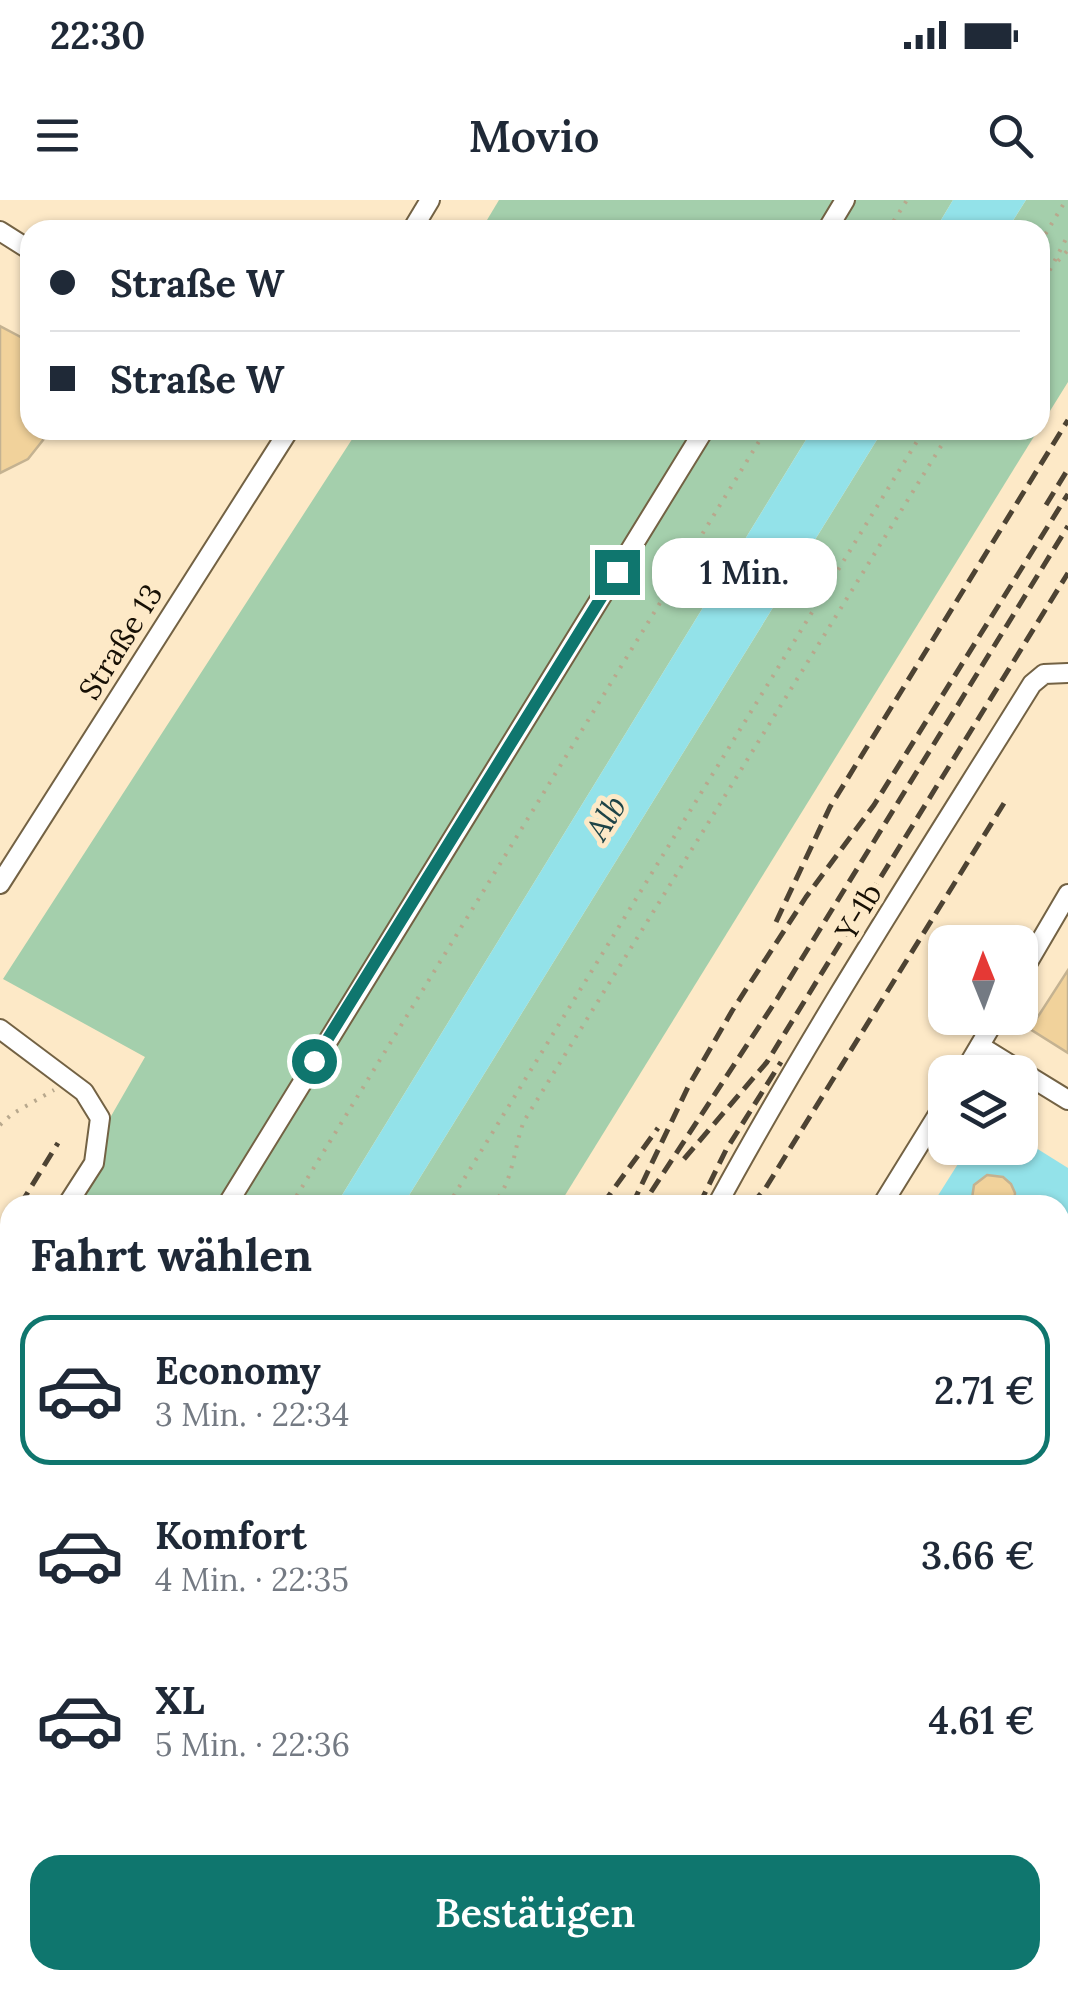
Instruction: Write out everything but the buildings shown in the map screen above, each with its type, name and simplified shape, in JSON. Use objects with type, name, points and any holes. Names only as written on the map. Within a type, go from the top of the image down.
[{"type":"street","name":"Straße 13","points":[[2,875],[282,440]]},
{"type":"street","points":[[232,1195],[698,440]]},
{"type":"street","name":"Y-1b","points":[[723,1195],[762,1124],[1032,684],[1044,674],[1068,673]]},
{"type":"street","points":[[1038,952],[1060,922],[1068,894]]},
{"type":"street","points":[[0,1029],[84,1092],[100,1118],[94,1163],[73,1195]]},
{"type":"street","points":[[974,1055],[986,1035]]},
{"type":"street","points":[[980,1046],[1068,1100]]},
{"type":"street","points":[[888,1195],[928,1131]]},
{"type":"path","points":[[1050,226],[1066,200]]},
{"type":"path","points":[[1050,271],[1068,235]]},
{"type":"path","points":[[1052,267],[1068,250]]},
{"type":"path","points":[[297,1195],[760,440]]},
{"type":"path","points":[[454,1195],[918,440]]},
{"type":"path","points":[[502,1195],[524,1121],[945,440]]},
{"type":"path","points":[[0,1125],[54,1090],[84,1092]]},
{"type":"green space","points":[[499,200],[953,200],[941,220],[487,220]]},
{"type":"green space","points":[[1026,200],[1068,200],[1068,382],[1050,411],[1050,220],[1013,220]]},
{"type":"green space","points":[[352,440],[806,440],[342,1195],[66,1195],[145,1057],[3,979]]},
{"type":"green space","points":[[877,440],[1032,440],[565,1195],[409,1195]]},
{"type":"water","points":[[953,200],[1026,200],[1013,220],[941,220]]},
{"type":"water","name":"Alb","points":[[806,440],[877,440],[409,1195],[342,1195]]},
{"type":"water","points":[[1038,1149],[1068,1168],[1068,1195],[938,1195],[957,1165],[1038,1165]]},
{"type":"railway","points":[[776,922],[830,807],[1068,420]]},
{"type":"railway","points":[[1046,505],[1068,469]]},
{"type":"railway","points":[[637,1195],[688,1087],[732,1011],[806,897],[874,805],[1068,494]]},
{"type":"railway","points":[[651,1192],[777,999],[1068,526]]},
{"type":"railway","points":[[684,1159],[767,1062],[1068,573]]},
{"type":"railway","points":[[760,1195],[1006,800]]},
{"type":"railway","points":[[704,1195],[726,1150],[781,1062]]},
{"type":"railway","points":[[609,1195],[658,1128]]},
{"type":"railway","points":[[26,1195],[58,1143]]},
{"type":"route","points":[[314,1061],[617,572]]}]
